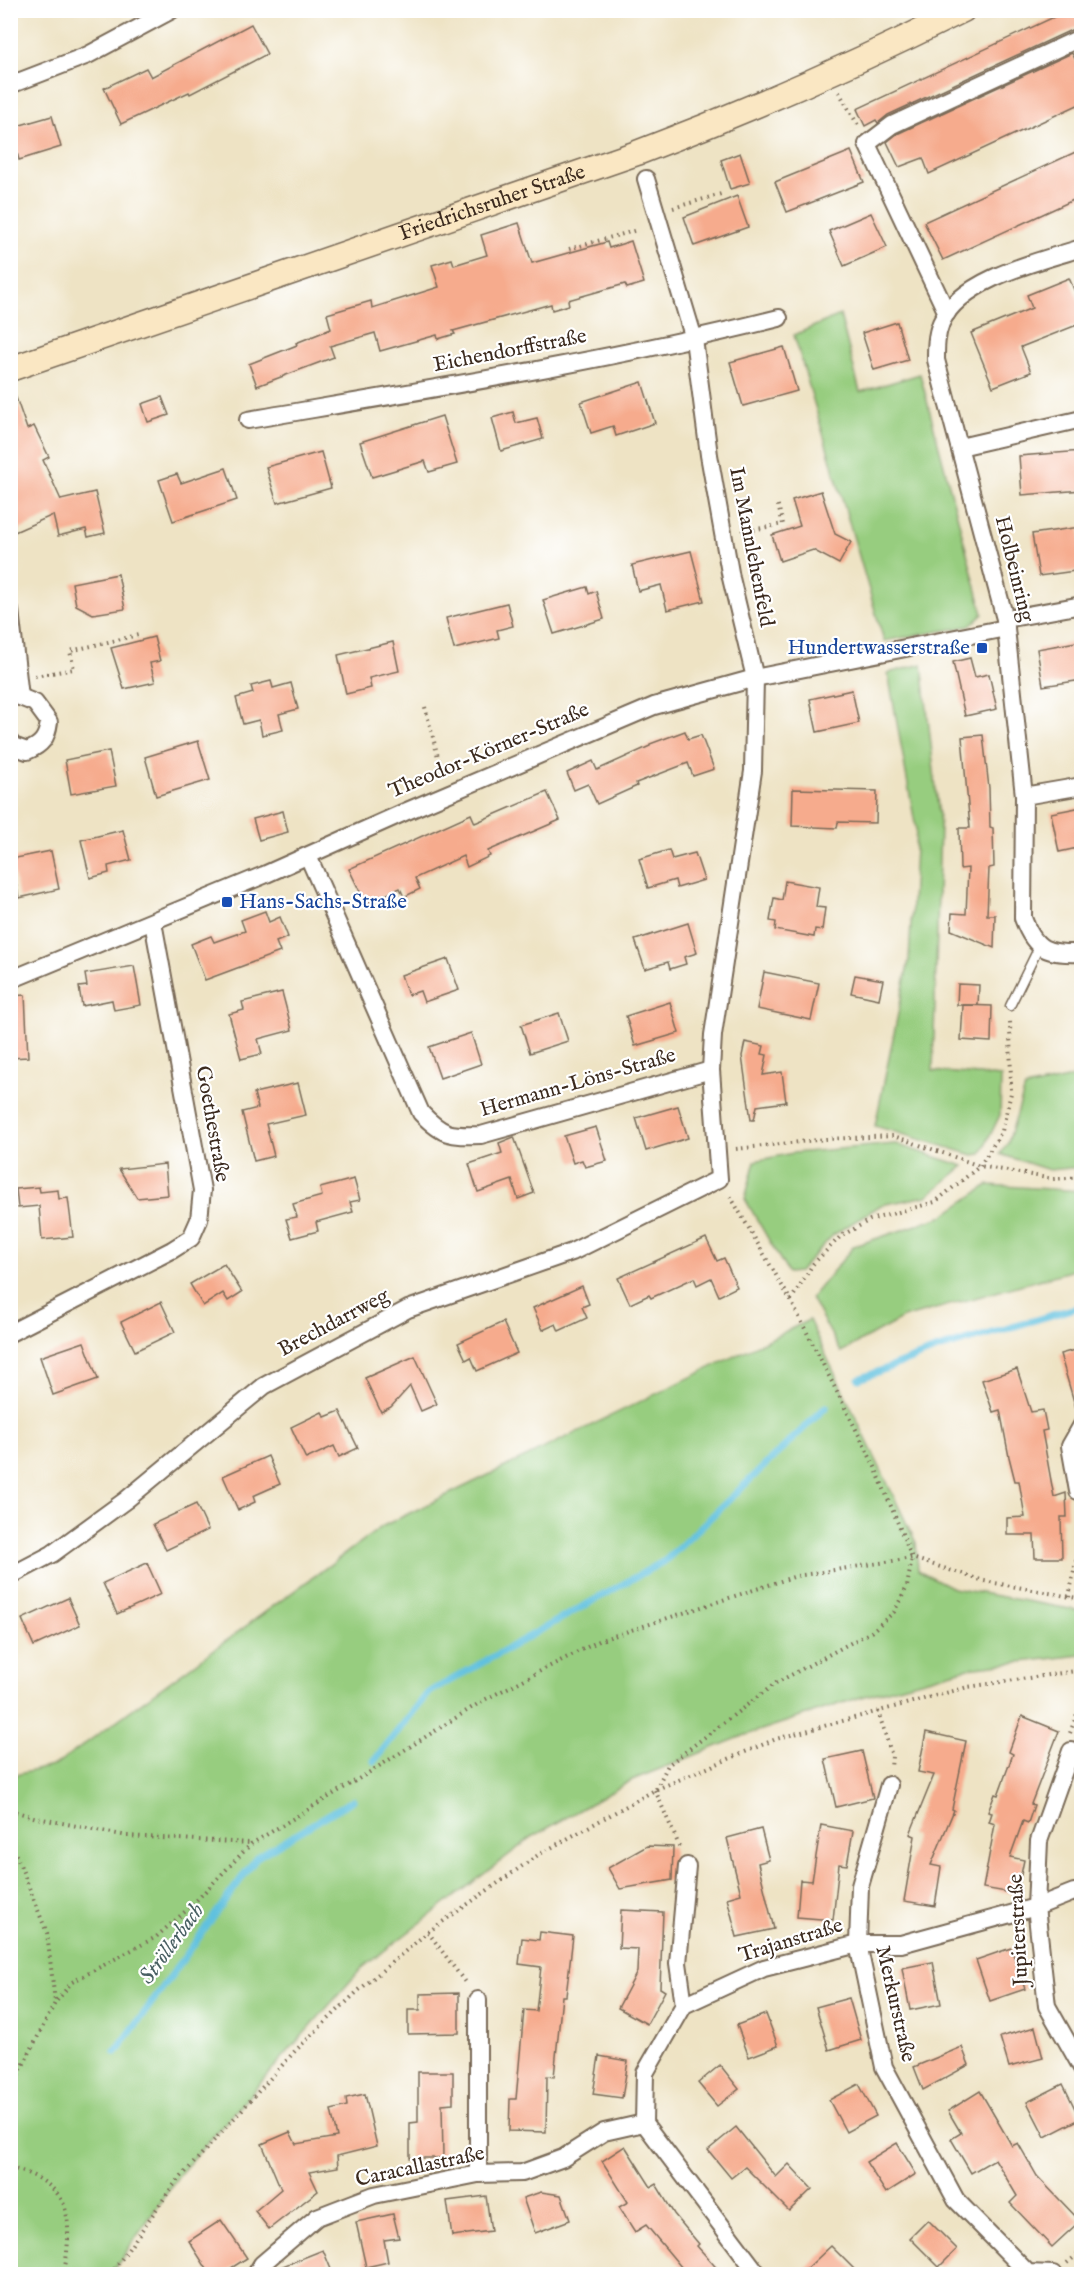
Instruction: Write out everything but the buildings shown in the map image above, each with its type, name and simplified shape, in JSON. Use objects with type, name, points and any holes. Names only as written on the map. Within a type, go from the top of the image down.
[{"type":"main road","name":"Friedrichsruher Straße","points":[[10,369],[677,138],[889,47],[963,10]]},
{"type":"street","points":[[10,85],[88,56],[172,10]]},
{"type":"street","points":[[947,313],[867,144],[892,125],[1082,37]]},
{"type":"street","name":"Im Mannlehenfeld","points":[[646,180],[694,339],[710,455],[731,578],[755,678],[753,771],[713,1035],[711,1070],[719,1179]]},
{"type":"street","name":"Holbeinring","points":[[1039,947],[1030,937],[1023,918],[1024,796],[1006,624],[936,360],[936,339],[940,324],[956,301],[980,286],[1028,264],[1082,248]]},
{"type":"street","name":"Eichendorffstraße","points":[[248,420],[436,388],[694,339],[779,318]]},
{"type":"street","points":[[960,447],[1082,419]]},
{"type":"street","points":[[1006,624],[1082,605]]},
{"type":"street","points":[[10,610],[19,679],[15,700],[35,703],[49,722],[48,736],[39,746],[27,751],[16,745]]},
{"type":"street","name":"Theodor-Körner-Straße","points":[[10,980],[308,856],[654,705],[755,678],[1006,624]]},
{"type":"street","points":[[1024,796],[1082,786]]},
{"type":"street","name":"Hermann-Löns-Straße","points":[[308,856],[421,1113],[437,1130],[458,1136],[481,1135],[711,1070]]},
{"type":"street","name":"Goethestraße","points":[[10,1333],[172,1251],[191,1238],[199,1220],[202,1190],[153,922]]},
{"type":"street","points":[[1039,947],[1062,954],[1082,953]]},
{"type":"street","name":"Brechdarrweg","points":[[10,1576],[52,1554],[117,1507],[264,1386],[408,1309],[572,1252],[719,1179]]},
{"type":"street","points":[[1082,1425],[1070,1446],[1078,1491],[1082,1492]]},
{"type":"street","name":"Jupiterstraße","points":[[1071,1751],[1039,1841],[1036,1907],[1047,2006],[1082,2068]]},
{"type":"street","name":"Merkurstraße","points":[[889,1785],[860,1886],[858,1944],[884,2067],[956,2200],[1028,2273],[1053,2274]]},
{"type":"street","points":[[687,1866],[678,1963],[684,2005],[645,2073],[644,2123],[757,2274]]},
{"type":"street","name":"Trajanstraße","points":[[684,2005],[764,1968],[858,1944],[901,1944],[1036,1907],[1074,1892],[1082,1892]]},
{"type":"street","points":[[478,2000],[478,2174]]},
{"type":"street","name":"Caracallastraße","points":[[256,2274],[262,2264],[317,2217],[374,2195],[478,2174],[522,2173],[563,2158],[603,2132],[644,2123]]},
{"type":"lane","points":[[1010,1006],[1039,947]]},
{"type":"path","points":[[838,90],[867,144]]},
{"type":"path","points":[[658,219],[666,210],[721,194]]},
{"type":"path","points":[[569,249],[637,230]]},
{"type":"path","points":[[724,536],[783,524],[777,502]]},
{"type":"path","points":[[19,679],[74,669],[70,651],[138,636]]},
{"type":"path","points":[[425,707],[447,794]]},
{"type":"path","points":[[10,792],[16,745]]},
{"type":"path","points":[[791,1301],[813,1264],[841,1236],[870,1220],[935,1202],[980,1166],[1002,1131],[1011,1093],[1010,1006]]},
{"type":"path","points":[[717,1151],[826,1139],[894,1136],[980,1166],[1053,1179],[1082,1177]]},
{"type":"path","points":[[655,1790],[668,1765],[776,1683],[870,1632],[894,1612],[907,1587],[912,1558],[875,1467],[791,1301],[753,1232],[719,1179]]},
{"type":"path","points":[[1068,1597],[1082,1530]]},
{"type":"path","points":[[10,2091],[55,2003],[72,1982],[156,1937],[188,1909],[251,1844],[484,1700],[601,1640],[796,1576],[912,1558],[984,1581],[1082,1599]]},
{"type":"path","points":[[111,2274],[172,2187],[287,2060],[358,1991],[428,1932],[538,1855],[655,1790],[776,1739],[968,1687],[1080,1670],[1082,1677]]},
{"type":"path","points":[[1071,1751],[1067,1744],[1082,1700]]},
{"type":"path","points":[[878,1711],[892,1756],[889,1785]]},
{"type":"path","points":[[655,1790],[687,1866]]},
{"type":"path","points":[[10,1810],[37,1818],[128,1836],[251,1844]]},
{"type":"path","points":[[10,1844],[47,1933],[55,2003]]},
{"type":"path","points":[[428,1932],[478,2000]]},
{"type":"path","points":[[10,2168],[20,2169],[54,2189],[65,2207],[68,2237],[64,2274]]},
{"type":"green space","points":[[840,315],[860,392],[920,374],[983,614],[970,626],[884,641],[794,335]]},
{"type":"green space","points":[[922,664],[940,825],[933,1071],[1001,1077],[1000,1115],[981,1154],[973,1155],[875,1126],[909,960],[916,829],[888,673]]},
{"type":"green space","points":[[1081,1076],[1081,1167],[1049,1170],[1000,1154],[1008,1143],[1025,1088]]},
{"type":"green space","points":[[895,1144],[964,1166],[927,1196],[881,1205],[833,1235],[799,1272],[788,1273],[745,1199],[755,1161],[793,1153]]},
{"type":"green space","points":[[988,1185],[1081,1191],[1081,1268],[903,1318],[841,1352],[811,1298],[854,1246],[941,1217]]},
{"type":"green space","points":[[809,1320],[916,1543],[918,1570],[953,1588],[1081,1611],[1081,1655],[968,1668],[858,1698],[743,1736],[632,1780],[532,1837],[362,1968],[179,2175],[111,2274],[11,2274],[11,1776],[56,1765],[383,1526]]},
{"type":"waterway","points":[[859,1379],[935,1350],[1082,1306]]},
{"type":"waterway","points":[[374,1761],[428,1693],[666,1560],[826,1407]]},
{"type":"waterway","name":"Ströllerbach","points":[[116,2052],[257,1857],[353,1800]]},
{"type":"place","name":"Hundertwasserstraße","points":[[982,648]]},
{"type":"place","name":"Hans-Sachs-Straße","points":[[227,902]]}]
